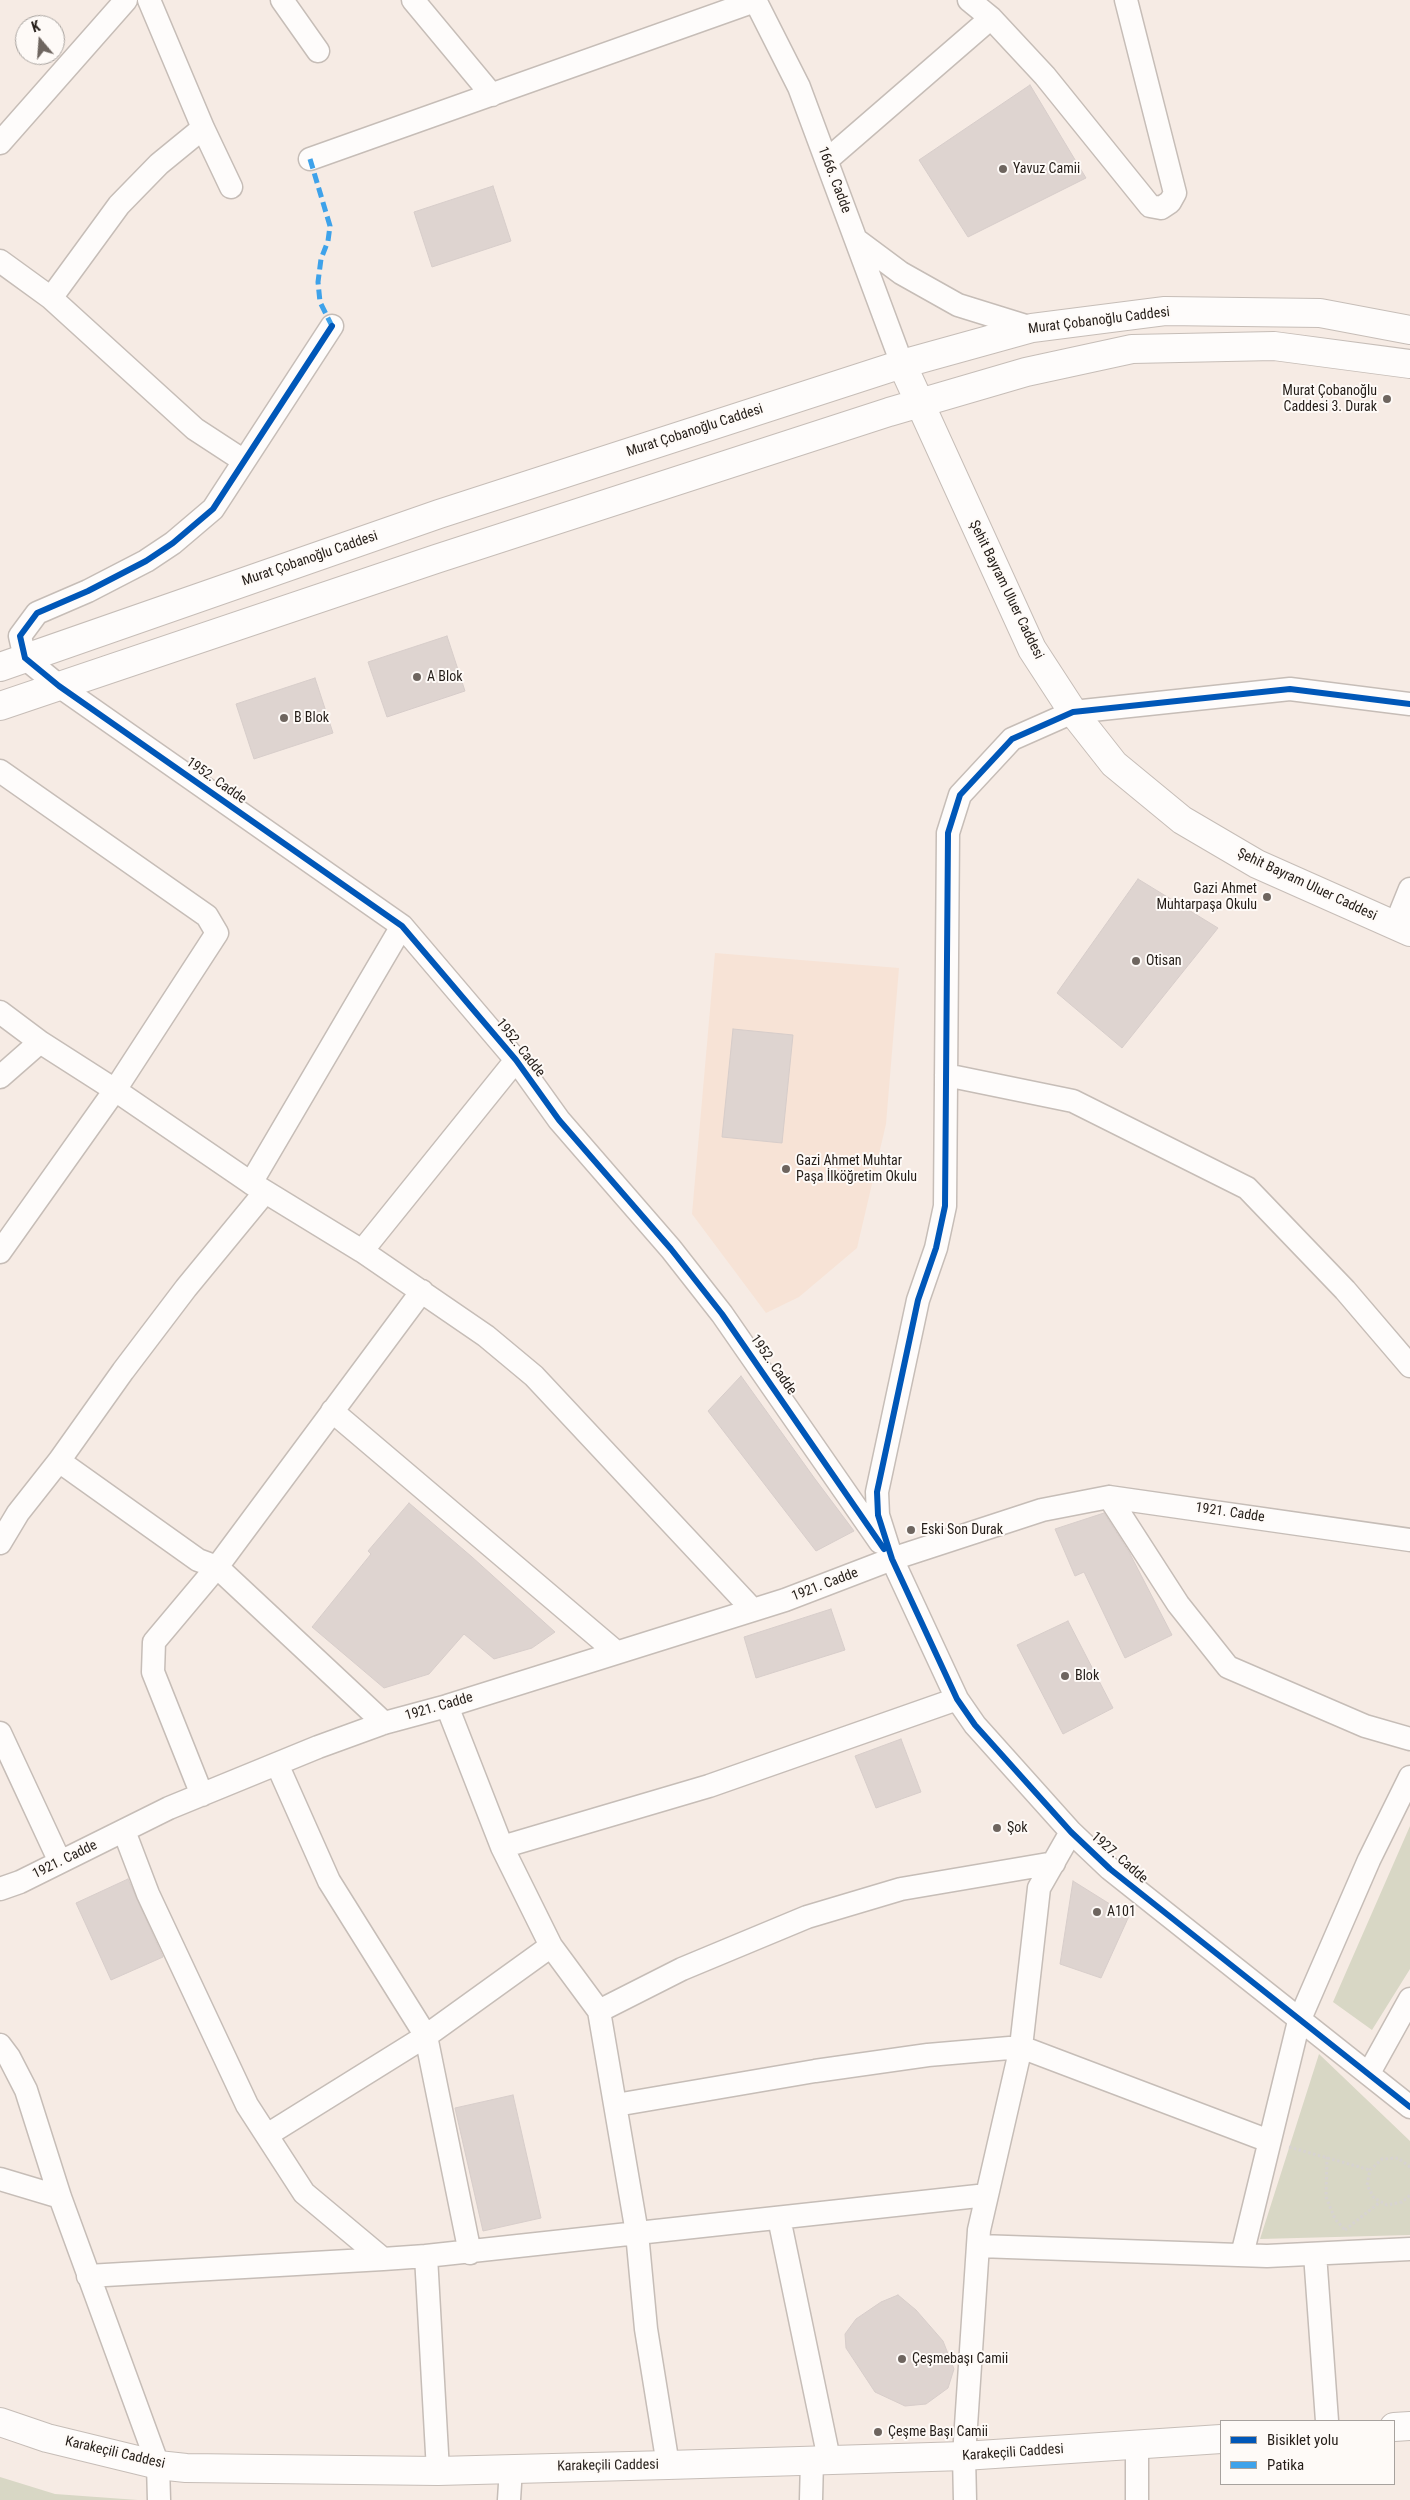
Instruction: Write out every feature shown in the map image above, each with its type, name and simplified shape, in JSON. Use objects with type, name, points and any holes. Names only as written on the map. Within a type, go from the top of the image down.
[{"type":"main road","name":"Murat Çobanoğlu Caddesi","points":[[12,662],[439,514],[902,364],[1032,328],[1165,311],[1320,313],[1410,330]]},
{"type":"main road","points":[[0,706],[436,559],[920,404],[1026,372],[1132,349],[1274,346],[1410,364]]},
{"type":"main road","name":"Şehit Bayram Uluer Caddesi","points":[[902,364],[1032,649],[1073,712],[1114,764],[1182,820],[1257,864],[1402,929]]},
{"type":"main road","name":"Karakeçili Caddesi","points":[[0,2422],[47,2438],[158,2465],[186,2468],[438,2471],[668,2465],[964,2456],[1220,2438]]},
{"type":"main road","points":[[1395,2427],[1410,2426]]},
{"type":"street","points":[[0,143],[126,0]]},
{"type":"street","points":[[149,0],[203,128],[231,187]]},
{"type":"street","points":[[282,0],[318,51]]},
{"type":"street","points":[[413,0],[492,95]]},
{"type":"street","points":[[969,0],[992,18],[1045,76],[1150,206],[1161,208],[1170,202],[1175,193],[1126,0]]},
{"type":"street","points":[[310,159],[755,1]]},
{"type":"street","name":"1666. Cadde","points":[[755,1],[799,87],[902,364]]},
{"type":"street","points":[[827,160],[992,18]]},
{"type":"street","points":[[52,298],[119,205],[160,164],[203,128]]},
{"type":"street","points":[[857,240],[901,273],[950,301],[1032,328]]},
{"type":"street","points":[[0,261],[52,298],[195,429],[244,461]]},
{"type":"street","points":[[12,662],[20,636],[37,613],[118,577],[172,543],[213,508],[332,326]]},
{"type":"street","name":"1952. Cadde","points":[[12,662],[60,686],[402,926],[516,1060],[559,1120],[671,1249],[722,1314],[892,1560]]},
{"type":"street","points":[[892,1560],[878,1515],[877,1492],[918,1300],[936,1248],[945,1206],[948,833],[960,795],[1012,739],[1073,712],[1290,689],[1410,704]]},
{"type":"street","points":[[0,771],[207,916],[217,933],[115,1090],[0,1252]]},
{"type":"street","points":[[1402,929],[1410,889]]},
{"type":"street","points":[[0,1543],[9,1508],[59,1461],[258,1187],[402,926]]},
{"type":"street","points":[[0,1012],[40,1042],[115,1090],[258,1187],[362,1251],[486,1336],[534,1376],[753,1610]]},
{"type":"street","points":[[0,1077],[40,1042]]},
{"type":"street","points":[[362,1251],[516,1060]]},
{"type":"street","points":[[946,1075],[1073,1101],[1247,1188],[1344,1290],[1410,1366]]},
{"type":"street","points":[[202,1795],[153,1672],[154,1642],[217,1566],[422,1291]]},
{"type":"street","points":[[332,1410],[616,1652]]},
{"type":"street","points":[[59,1461],[198,1560],[217,1566],[384,1723]]},
{"type":"street","points":[[1109,1496],[1178,1604],[1228,1667],[1365,1726],[1410,1739]]},
{"type":"street","name":"1921. Cadde","points":[[0,1889],[60,1862],[168,1808],[384,1723],[447,1706],[753,1610],[964,1535],[1042,1510],[1109,1496],[1410,1540]]},
{"type":"street","name":"1927. Cadde","points":[[892,1560],[957,1699],[975,1725],[1071,1832],[1110,1869],[1300,2021],[1370,2073],[1410,2107]]},
{"type":"street","points":[[502,1847],[709,1786],[957,1699]]},
{"type":"street","points":[[447,1706],[502,1847],[551,1946],[599,2011],[638,2233],[646,2329],[668,2465]]},
{"type":"street","points":[[0,1733],[60,1862]]},
{"type":"street","points":[[277,1764],[329,1881],[426,2036],[470,2253]]},
{"type":"street","points":[[1242,2255],[1300,2021],[1369,1860],[1410,1777]]},
{"type":"street","points":[[124,1831],[148,1894],[247,2105],[304,2193],[383,2259]]},
{"type":"street","points":[[965,2500],[964,2456],[980,2230],[1021,2047],[1039,1888],[1071,1832]]},
{"type":"street","points":[[599,2011],[682,1969],[807,1918],[901,1890],[1054,1862]]},
{"type":"street","points":[[267,2135],[426,2036],[551,1946]]},
{"type":"street","points":[[1370,2073],[1410,1999]]},
{"type":"street","points":[[0,2045],[9,2057],[26,2090],[60,2197],[158,2465],[159,2500]]},
{"type":"street","points":[[616,2105],[843,2067],[928,2055],[1021,2047],[1269,2141]]},
{"type":"street","points":[[0,2179],[60,2197]]},
{"type":"street","points":[[88,2276],[470,2253],[987,2195]]},
{"type":"street","points":[[779,2218],[820,2460],[811,2500]]},
{"type":"street","points":[[979,2246],[1242,2255],[1315,2254],[1410,2249]]},
{"type":"street","points":[[1315,2254],[1326,2420]]},
{"type":"street","points":[[426,2256],[438,2471]]},
{"type":"street","points":[[1137,2445],[1137,2500]]},
{"type":"street","points":[[509,2500],[511,2468]]},
{"type":"path","points":[[1269,2141],[1370,2170]]},
{"type":"path","points":[[1327,2157],[1326,2197],[1335,2219],[1345,2230]]},
{"type":"path","points":[[1410,2167],[1405,2162],[1390,2157],[1375,2164],[1370,2170],[1367,2185],[1369,2192],[1380,2202],[1395,2205],[1410,2195]]},
{"type":"shaded area","name":"Gazi Ahmet Muhtar Paşa İlköğretim Okulu","points":[[715,953],[899,968],[886,1124],[857,1248],[799,1297],[766,1313],[692,1214]]},
{"type":"green space","points":[[1410,1826],[1410,1969],[1372,2030],[1333,2002]]},
{"type":"green space","points":[[1319,2054],[1410,2141],[1410,2235],[1260,2239]]},
{"type":"green space","points":[[0,2477],[55,2494],[138,2500],[0,2500]]},
{"type":"building","name":"Yavuz Camii","points":[[1030,85],[1086,178],[968,237],[919,160]]},
{"type":"building","points":[[493,186],[511,241],[432,267],[414,212]]},
{"type":"building","name":"A Blok","points":[[447,636],[465,691],[387,717],[368,662]]},
{"type":"building","name":"B Blok","points":[[315,678],[333,733],[254,759],[236,704]]},
{"type":"building","name":"Otisan","points":[[1138,879],[1218,928],[1122,1048],[1057,993]]},
{"type":"building","points":[[733,1029],[793,1035],[782,1143],[722,1137]]},
{"type":"building","points":[[741,1376],[854,1531],[816,1551],[708,1411]]},
{"type":"building","points":[[409,1503],[555,1632],[532,1648],[494,1659],[464,1634],[429,1674],[384,1688],[312,1627],[371,1554],[368,1551]]},
{"type":"building","points":[[1104,1513],[1129,1552],[1172,1635],[1125,1658],[1084,1572],[1075,1576],[1055,1529]]},
{"type":"building","points":[[831,1609],[845,1650],[756,1678],[744,1637]]},
{"type":"building","name":"Blok","points":[[1068,1621],[1113,1708],[1063,1734],[1017,1645]]},
{"type":"building","points":[[901,1739],[921,1792],[876,1808],[855,1756]]},
{"type":"building","points":[[128,1879],[163,1957],[111,1980],[76,1903]]},
{"type":"building","points":[[1073,1881],[1129,1916],[1101,1978],[1060,1964]]},
{"type":"building","points":[[513,2095],[541,2218],[483,2231],[455,2108]]},
{"type":"building","name":"Çeşmebaşı Camii","points":[[898,2295],[916,2310],[943,2341],[954,2369],[948,2388],[926,2404],[905,2406],[875,2392],[846,2348],[845,2334],[856,2319],[881,2302]]},
{"type":"marked path","points":[[310,159],[330,226],[328,241],[321,259],[318,282],[320,302],[332,326]]},
{"type":"cycle path","points":[[332,326],[213,509],[173,543],[146,561],[88,591],[37,613],[20,636],[25,658],[59,686],[402,926],[516,1060],[559,1120],[671,1249],[722,1314],[884,1549]]},
{"type":"cycle path","points":[[1410,704],[1290,689],[1073,712],[1012,739],[960,795],[948,833],[945,1206],[936,1248],[918,1300],[877,1492],[878,1515],[892,1559],[957,1699],[975,1725],[1071,1832],[1110,1869],[1410,2107]]},
{"type":"place","name":"Yavuz Camii","points":[[1003,169]]},
{"type":"place","name":"Murat Çobanoğlu Caddesi 3. Durak","points":[[1387,399]]},
{"type":"place","name":"A Blok","points":[[417,677]]},
{"type":"place","name":"B Blok","points":[[284,718]]},
{"type":"place","name":"Gazi Ahmet Muhtarpaşa Okulu","points":[[1267,897]]},
{"type":"place","name":"Otisan","points":[[1136,961]]},
{"type":"place","name":"Gazi Ahmet Muhtar Paşa İlköğretim Okulu","points":[[786,1169]]},
{"type":"place","name":"Eski Son Durak","points":[[911,1530]]},
{"type":"place","name":"Blok","points":[[1065,1676]]},
{"type":"place","name":"Şok","points":[[997,1828]]},
{"type":"place","name":"A101","points":[[1097,1912]]},
{"type":"place","name":"Çeşmebaşı Camii","points":[[902,2359]]},
{"type":"place","name":"Çeşme Başı Camii","points":[[878,2432]]}]
